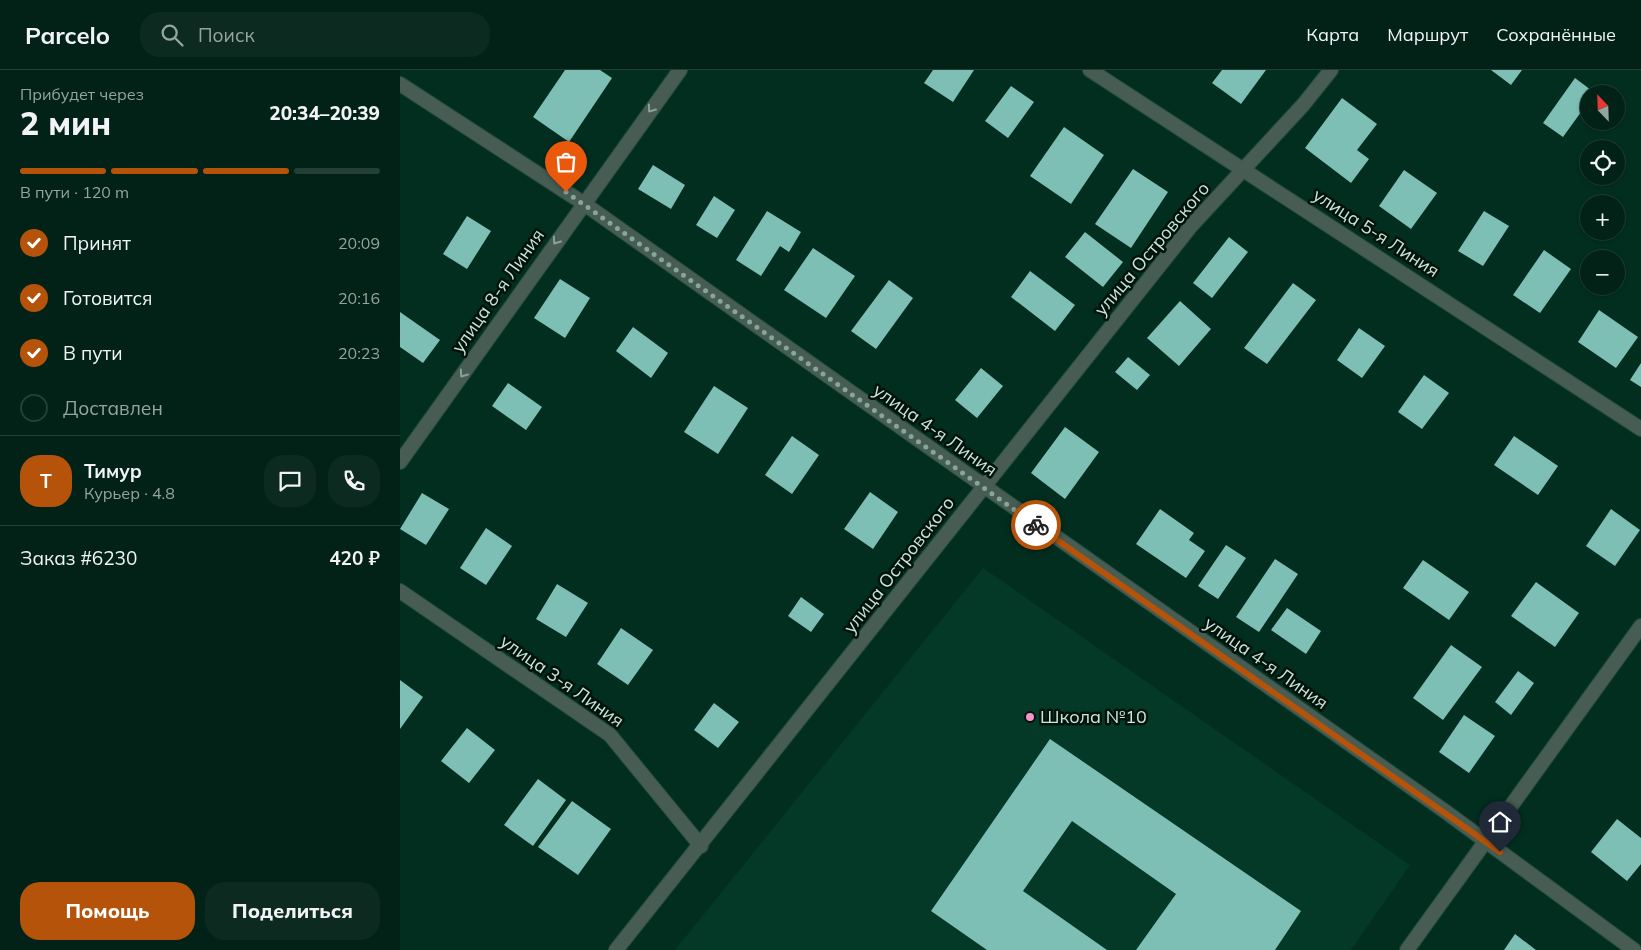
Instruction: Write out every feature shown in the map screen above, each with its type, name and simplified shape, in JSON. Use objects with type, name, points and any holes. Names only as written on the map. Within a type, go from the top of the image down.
[{"type":"street","name":"улица 8-я Линия","points":[[400,462],[583,203],[680,70]]},
{"type":"street","name":"улица 5-я Линия","points":[[1090,70],[1641,429]]},
{"type":"street","name":"улица Островского","points":[[616,950],[701,846],[1191,226],[1303,105],[1331,70]]},
{"type":"street","name":"улица 4-я Линия","points":[[400,84],[583,203],[1485,841]]},
{"type":"street","name":"улица 3-я Линия","points":[[400,592],[610,735],[701,846]]},
{"type":"street","points":[[1407,950],[1641,626]]},
{"type":"street","points":[[1485,841],[1634,950]]},
{"type":"shaded area","name":"Школа №10","points":[[983,568],[1410,865],[1351,950],[675,950]]},
{"type":"building","points":[[565,70],[600,70],[612,78],[569,142],[533,117]]},
{"type":"building","points":[[933,70],[974,70],[953,102],[924,83]]},
{"type":"building","points":[[1222,70],[1266,70],[1241,104],[1212,83]]},
{"type":"building","points":[[1491,70],[1522,70],[1511,85]]},
{"type":"building","points":[[1575,78],[1584,85],[1580,85],[1580,113],[1563,137],[1543,123]]},
{"type":"building","points":[[1011,86],[1034,102],[1008,138],[985,121]]},
{"type":"building","points":[[1342,98],[1377,124],[1357,150],[1369,159],[1351,183],[1305,148]]},
{"type":"building","points":[[1064,127],[1104,155],[1071,204],[1030,176]]},
{"type":"building","points":[[653,165],[685,185],[671,209],[638,189]]},
{"type":"building","points":[[1133,169],[1168,192],[1131,248],[1095,224]]},
{"type":"building","points":[[1404,170],[1437,193],[1411,229],[1379,206]]},
{"type":"building","points":[[714,196],[735,210],[717,238],[696,225]]},
{"type":"building","points":[[767,211],[801,232],[789,252],[780,246],[761,276],[736,260]]},
{"type":"building","points":[[1484,211],[1509,226],[1483,266],[1458,251]]},
{"type":"building","points":[[467,216],[491,231],[467,269],[443,254]]},
{"type":"building","points":[[1085,232],[1123,262],[1103,287],[1065,257]]},
{"type":"building","points":[[1229,237],[1248,252],[1212,298],[1193,283]]},
{"type":"building","points":[[813,248],[855,276],[826,318],[784,290]]},
{"type":"building","points":[[1544,250],[1571,269],[1540,313],[1513,295]]},
{"type":"building","points":[[1030,271],[1075,305],[1055,331],[1011,297]]},
{"type":"building","points":[[560,279],[590,298],[565,338],[534,318]]},
{"type":"building","points":[[889,280],[913,298],[876,349],[851,331]]},
{"type":"building","points":[[1293,283],[1316,300],[1267,364],[1244,348]]},
{"type":"building","points":[[1180,301],[1211,329],[1179,366],[1147,338]]},
{"type":"building","points":[[1599,310],[1638,337],[1616,368],[1578,342]]},
{"type":"building","points":[[400,312],[440,340],[423,363],[400,347]]},
{"type":"building","points":[[633,327],[668,353],[651,378],[616,351]]},
{"type":"building","points":[[1359,328],[1385,346],[1362,378],[1337,360]]},
{"type":"building","points":[[1128,357],[1150,375],[1137,390],[1115,372]]},
{"type":"building","points":[[1641,363],[1641,387],[1630,380]]},
{"type":"building","points":[[981,368],[1003,386],[977,418],[955,400]]},
{"type":"building","points":[[1424,375],[1449,393],[1422,429],[1398,412]]},
{"type":"building","points":[[508,383],[542,407],[526,430],[492,406]]},
{"type":"building","points":[[714,386],[748,408],[718,454],[684,432]]},
{"type":"building","points":[[1065,427],[1099,452],[1065,499],[1031,473]]},
{"type":"building","points":[[792,436],[819,455],[792,494],[765,475]]},
{"type":"building","points":[[1514,436],[1558,466],[1538,495],[1494,465]]},
{"type":"building","points":[[870,492],[898,512],[873,549],[844,529]]},
{"type":"building","points":[[422,493],[449,509],[426,545],[400,529]]},
{"type":"building","points":[[1160,509],[1194,533],[1189,540],[1205,551],[1186,578],[1136,544]]},
{"type":"building","points":[[1611,509],[1640,530],[1615,566],[1586,546]]},
{"type":"building","points":[[486,528],[512,546],[486,585],[460,568]]},
{"type":"building","points":[[1226,545],[1246,558],[1218,599],[1198,586]]},
{"type":"building","points":[[1275,559],[1298,574],[1259,632],[1236,617]]},
{"type":"building","points":[[1423,560],[1469,592],[1449,620],[1403,588]]},
{"type":"building","points":[[1536,582],[1579,613],[1555,647],[1511,616]]},
{"type":"building","points":[[557,584],[588,603],[566,637],[536,619]]},
{"type":"building","points":[[801,597],[824,614],[811,632],[788,616]]},
{"type":"building","points":[[1287,608],[1321,631],[1306,654],[1271,630]]},
{"type":"building","points":[[621,628],[653,650],[628,685],[597,664]]},
{"type":"building","points":[[1451,645],[1482,667],[1443,720],[1413,698]]},
{"type":"building","points":[[1518,671],[1534,683],[1511,715],[1495,702]]},
{"type":"building","points":[[400,680],[423,697],[400,729]]},
{"type":"building","points":[[714,703],[739,722],[718,748],[694,730]]},
{"type":"building","points":[[1464,715],[1495,736],[1469,773],[1439,752]]},
{"type":"building","points":[[467,728],[495,750],[469,783],[441,761]]},
{"type":"building","points":[[1050,739],[1301,911],[1275,950],[1136,950],[1176,894],[1072,821],[1023,891],[1107,950],[987,950],[931,911]]},
{"type":"building","points":[[538,779],[566,800],[533,846],[504,825]]},
{"type":"building","points":[[572,801],[611,829],[578,875],[538,847]]},
{"type":"building","points":[[1617,819],[1641,838],[1641,864],[1627,881],[1591,852]]},
{"type":"building","points":[[1515,934],[1536,950],[1504,950]]},
{"type":"way so far","points":[[566,192],[1036,525]]},
{"type":"place","name":"Школа №10","points":[[1030,717]]},
{"type":"route","points":[[1036,525],[1446,812],[1500,852]]}]
